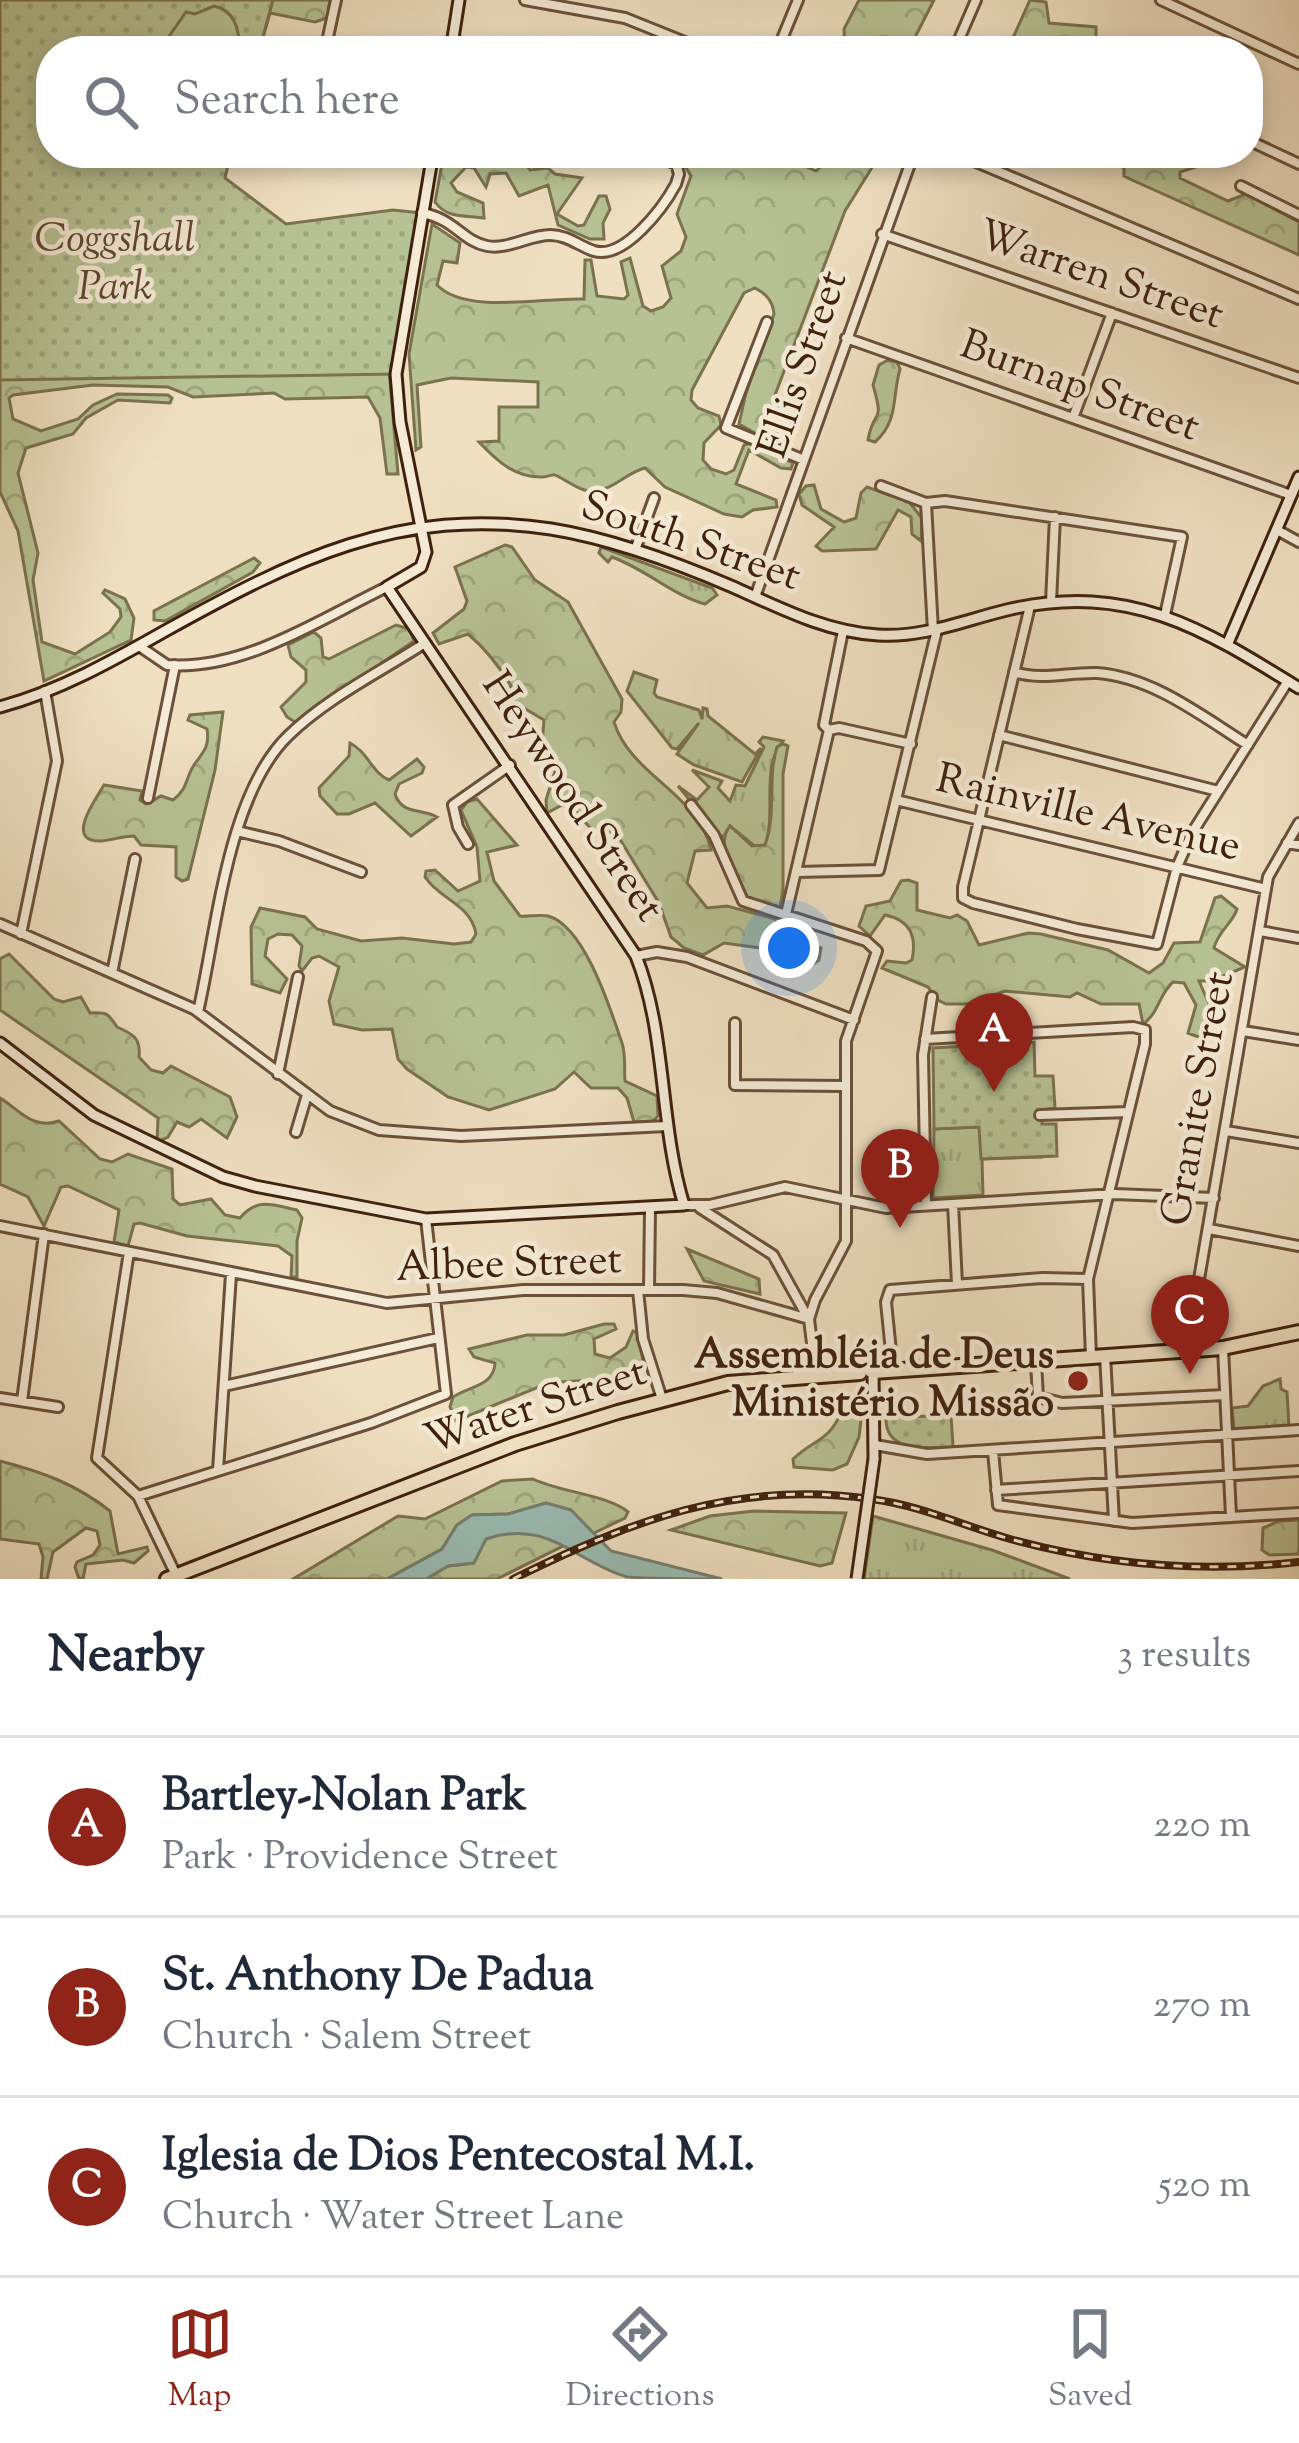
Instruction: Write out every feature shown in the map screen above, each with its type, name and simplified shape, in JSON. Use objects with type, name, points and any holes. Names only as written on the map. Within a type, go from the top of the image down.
[{"type":"highway","name":"Water Street","points":[[171,1577],[515,1444],[728,1383],[1223,1348],[1299,1332]]},
{"type":"street","points":[[328,36],[336,0]]},
{"type":"street","points":[[453,36],[459,0]]},
{"type":"street","points":[[525,0],[604,14],[672,36]]},
{"type":"street","points":[[604,14],[608,0]]},
{"type":"street","points":[[783,36],[798,0]]},
{"type":"street","points":[[960,36],[976,0]]},
{"type":"street","points":[[1162,0],[1239,36]]},
{"type":"street","points":[[1263,47],[1299,64]]},
{"type":"street","points":[[1263,147],[1299,164]]},
{"type":"street","points":[[139,646],[160,663],[176,665],[257,649],[387,587],[423,564],[426,552],[400,422],[396,374],[430,168]]},
{"type":"street","points":[[422,213],[446,219],[472,241],[489,247],[549,235],[605,252],[626,243],[667,199],[678,168]]},
{"type":"street","name":"Ellis Street","points":[[754,597],[908,168]]},
{"type":"street","points":[[990,168],[1299,299]]},
{"type":"street","points":[[1241,186],[1299,215]]},
{"type":"street","name":"Warren Street","points":[[882,234],[1299,378]]},
{"type":"street","points":[[1073,418],[1112,313]]},
{"type":"street","points":[[766,322],[726,428],[804,460]]},
{"type":"street","name":"Burnap Street","points":[[846,338],[1291,495]]},
{"type":"street","points":[[1227,645],[1299,477]]},
{"type":"street","points":[[881,486],[926,502],[1182,537],[1165,614]]},
{"type":"street","points":[[635,550],[653,498]]},
{"type":"street","points":[[796,872],[877,872],[935,631],[926,502]]},
{"type":"street","points":[[1051,602],[1055,517]]},
{"type":"street","name":"South Street","points":[[0,707],[84,676],[296,561],[364,539],[462,524],[546,528],[635,550],[843,631],[886,635],[935,631],[1051,602],[1102,601],[1165,614],[1299,688]]},
{"type":"street","points":[[1277,530],[1299,542]]},
{"type":"street","name":"Heywood Street","points":[[387,587],[636,956],[650,1005],[684,1205]]},
{"type":"street","points":[[1030,606],[962,887],[964,898],[1021,916],[1154,945],[1162,935],[1178,867],[1218,790],[1288,681]]},
{"type":"street","points":[[829,730],[824,724],[827,701],[843,631]]},
{"type":"street","points":[[198,1012],[237,831],[253,784],[299,726],[426,642]]},
{"type":"street","points":[[148,799],[176,665]]},
{"type":"street","points":[[1013,672],[1040,678],[1097,674],[1129,680],[1171,698],[1248,745]]},
{"type":"street","points":[[21,934],[57,761],[45,691]]},
{"type":"street","points":[[829,730],[839,728],[911,744]]},
{"type":"street","points":[[786,914],[829,730]]},
{"type":"street","points":[[999,735],[1218,790]]},
{"type":"street","points":[[468,844],[453,805],[510,765]]},
{"type":"street","name":"Rainville Avenue","points":[[896,800],[1266,889]]},
{"type":"street","points":[[691,805],[714,835],[743,900],[866,940],[877,949],[846,1041],[846,1241],[809,1319]]},
{"type":"street","name":"Granite Street","points":[[1187,1349],[1266,889],[1270,872],[1299,824]]},
{"type":"street","points":[[237,831],[279,841],[361,872]]},
{"type":"street","points":[[1287,843],[1299,845]]},
{"type":"street","points":[[112,974],[136,859]]},
{"type":"street","points":[[0,924],[198,1012],[307,1096],[356,1123],[401,1134],[461,1136],[667,1126]]},
{"type":"street","points":[[1261,931],[1299,938]]},
{"type":"street","points":[[636,956],[657,952],[687,957],[854,1020]]},
{"type":"street","points":[[278,1074],[298,977]]},
{"type":"street","points":[[926,1206],[926,1039],[932,998]]},
{"type":"street","points":[[735,1023],[736,1085],[844,1086]]},
{"type":"street","points":[[926,1039],[1144,1030],[1145,1044],[1088,1279],[1108,1402],[1114,1521]]},
{"type":"street","points":[[1243,1031],[1299,1040]]},
{"type":"street","points":[[0,1043],[94,1115],[223,1177],[426,1219],[696,1206],[785,1187],[886,1208],[1107,1195],[1214,1198]]},
{"type":"street","points":[[296,1132],[307,1096]]},
{"type":"street","points":[[1040,1115],[1128,1112]]},
{"type":"street","points":[[1226,1131],[1299,1143]]},
{"type":"street","points":[[953,1204],[957,1284]]},
{"type":"street","points":[[696,1206],[773,1255],[809,1319],[816,1376]]},
{"type":"street","points":[[650,1209],[643,1339],[662,1400]]},
{"type":"street","points":[[138,1496],[445,1396],[426,1219]]},
{"type":"street","name":"Albee Street","points":[[0,1226],[370,1301],[436,1300],[523,1290],[644,1290],[717,1294],[809,1319]]},
{"type":"street","points":[[1209,1229],[1299,1246]]},
{"type":"street","points":[[22,1401],[44,1234]]},
{"type":"street","points":[[128,1252],[97,1458],[138,1496],[171,1577]]},
{"type":"street","points":[[218,1470],[231,1274]]},
{"type":"street","points":[[893,1371],[889,1292],[1088,1279]]},
{"type":"street","points":[[224,1386],[438,1338]]},
{"type":"street","points":[[1223,1348],[1231,1516]]},
{"type":"street","points":[[1036,1361],[1039,1398],[1069,1404],[1225,1395]]},
{"type":"street","points":[[857,1579],[875,1445],[867,1372]]},
{"type":"street","points":[[0,1398],[58,1407]]},
{"type":"street","points":[[875,1445],[921,1454],[1299,1430]]},
{"type":"street","points":[[993,1451],[998,1505],[1114,1521],[1299,1513]]},
{"type":"street","points":[[996,1490],[1299,1471]]},
{"type":"green space","name":"Coggshall Park","points":[[0,0],[273,0],[263,36],[36,36],[36,168],[227,168],[225,178],[286,224],[393,210],[422,213],[396,374],[0,380]]},
{"type":"green space","points":[[185,0],[330,0],[327,18],[315,22],[270,13],[263,36],[223,36]]},
{"type":"green space","points":[[859,0],[934,0],[916,36],[844,36]]},
{"type":"green space","points":[[1030,0],[1046,2],[1049,23],[1096,27],[1096,36],[1014,36]]},
{"type":"green space","points":[[214,6],[227,12],[239,36],[169,36],[186,12],[195,14]]},
{"type":"green space","points":[[441,168],[465,168],[451,183],[457,192],[483,203],[484,218],[457,215],[435,202]]},
{"type":"green space","points":[[474,168],[548,168],[555,174],[582,178],[557,214],[584,225],[599,196],[606,196],[610,209],[603,223],[604,239],[590,239],[558,225],[548,185],[519,196],[506,173],[490,174],[486,187]]},
{"type":"green space","points":[[686,168],[872,168],[845,211],[775,395],[782,413],[776,440],[739,424],[774,314],[759,290],[744,293],[692,390],[691,400],[698,408],[719,416],[721,425],[704,443],[703,460],[711,469],[726,474],[734,470],[744,445],[752,443],[793,463],[791,469],[781,468],[749,450],[736,484],[776,500],[777,507],[753,510],[742,517],[724,514],[665,487],[645,468],[597,491],[581,489],[556,475],[533,477],[515,471],[479,442],[499,441],[499,407],[538,407],[538,382],[451,378],[417,385],[421,447],[416,450],[409,354],[432,224],[460,243],[457,263],[443,261],[437,285],[450,294],[486,302],[584,299],[585,260],[591,260],[597,296],[624,299],[628,295],[621,262],[630,258],[643,306],[651,311],[671,298],[662,266],[681,251],[686,237],[677,214],[691,176]]},
{"type":"green space","points":[[1124,168],[1192,168],[1180,172],[1180,178],[1228,201],[1246,194],[1299,222],[1299,255],[1124,176]]},
{"type":"green space","points":[[387,347],[398,474],[387,474],[380,418],[368,397],[285,399],[274,393],[193,397],[168,387],[93,385],[9,398],[13,419],[41,431],[78,419],[93,405],[117,394],[172,398],[170,403],[118,400],[86,418],[73,434],[26,448],[18,473],[38,553],[33,580],[42,642],[75,654],[110,632],[121,617],[105,590],[125,599],[134,618],[131,640],[44,681],[18,531],[0,492],[0,358]]},
{"type":"green space","points":[[897,362],[900,369],[891,417],[875,442],[868,440],[878,412],[873,385],[879,365]]},
{"type":"green space","points":[[814,485],[821,509],[844,522],[856,518],[861,493],[867,487],[909,502],[922,518],[921,541],[912,534],[911,517],[898,510],[876,549],[822,551],[816,546],[834,527],[802,505],[799,494]]},
{"type":"green space","points":[[505,545],[512,547],[535,580],[568,602],[622,699],[614,722],[622,740],[704,831],[711,850],[695,851],[687,883],[707,908],[727,906],[775,919],[789,941],[821,948],[819,960],[813,964],[791,952],[724,943],[703,955],[684,948],[671,937],[659,903],[616,833],[593,830],[577,812],[562,805],[547,813],[556,768],[542,744],[544,720],[522,707],[501,713],[499,705],[511,686],[486,652],[468,634],[439,644],[433,633],[464,609],[467,601],[455,567]]},
{"type":"green space","points":[[601,547],[712,588],[717,595],[705,604],[693,600],[612,557],[608,562],[599,553]]},
{"type":"green space","points":[[254,558],[260,563],[253,572],[165,621],[154,620],[154,611]]},
{"type":"green space","points":[[396,625],[409,629],[414,641],[295,722],[287,717],[281,707],[306,682],[306,670],[291,657],[288,645],[314,632],[321,638],[323,657],[329,659]]},
{"type":"green space","points":[[634,672],[657,680],[657,697],[699,710],[702,719],[703,708],[707,709],[708,716],[755,754],[761,748],[742,782],[677,754],[699,723],[677,749],[672,748],[627,691]]},
{"type":"green space","points":[[223,712],[215,770],[188,879],[176,877],[176,847],[141,845],[134,836],[102,841],[85,835],[85,819],[104,785],[142,791],[140,800],[146,804],[161,796],[173,800],[178,796],[207,740],[207,729],[188,720],[190,715]]},
{"type":"green space","points":[[763,737],[783,741],[772,764],[765,845],[757,848],[730,826],[723,837],[719,835],[678,786],[697,800],[709,787],[692,770],[722,781],[718,788],[730,801],[736,785],[745,786],[764,747],[759,742]]},
{"type":"green space","points":[[350,743],[389,780],[417,759],[424,767],[422,773],[399,784],[395,794],[407,808],[437,817],[411,836],[375,803],[337,814],[320,796],[319,788],[349,756]]},
{"type":"green space","points":[[788,746],[783,774],[780,907],[748,899],[724,843],[730,826],[752,846],[765,845],[774,759],[777,747]]},
{"type":"green space","points":[[477,799],[517,845],[487,852],[494,881],[520,916],[548,916],[561,923],[585,952],[622,1043],[625,1081],[657,1096],[658,1116],[653,1121],[634,1122],[627,1098],[618,1088],[591,1088],[574,1072],[555,1089],[489,1110],[448,1097],[398,1059],[392,1029],[334,1024],[329,1001],[339,967],[319,956],[302,971],[302,946],[292,935],[268,939],[265,956],[287,979],[280,993],[252,984],[251,927],[260,908],[305,917],[317,929],[361,941],[471,942],[476,934],[468,916],[425,877],[426,871],[435,870],[458,891],[480,881],[477,847],[461,810]]},
{"type":"green space","points":[[901,881],[917,883],[917,910],[950,918],[957,915],[967,921],[979,945],[1041,934],[1108,950],[1149,973],[1163,963],[1174,943],[1200,942],[1215,898],[1221,896],[1237,909],[1214,948],[1245,967],[1199,981],[1210,1006],[1201,1038],[1188,1033],[1196,1005],[1184,983],[1173,982],[1143,1024],[1139,1004],[1101,1004],[1077,993],[1070,997],[1005,991],[967,1004],[946,1004],[928,987],[882,968],[887,961],[912,960],[912,937],[906,925],[885,915],[870,936],[859,926],[866,906],[890,901]]},
{"type":"green space","points":[[9,954],[54,999],[63,1002],[81,997],[90,1013],[106,1014],[132,1035],[139,1045],[139,1057],[151,1070],[163,1073],[171,1066],[230,1097],[237,1117],[227,1138],[201,1119],[189,1127],[177,1122],[168,1137],[157,1142],[158,1118],[0,1010],[0,959]]},
{"type":"green space","points":[[1034,1042],[1035,1076],[1053,1076],[1055,1108],[1042,1110],[1042,1124],[1056,1124],[1057,1156],[981,1159],[979,1127],[934,1129],[933,1048]]},
{"type":"green space","points":[[0,1098],[34,1121],[59,1121],[100,1159],[112,1162],[128,1154],[172,1169],[173,1199],[180,1205],[211,1199],[225,1215],[240,1218],[259,1205],[297,1210],[302,1218],[297,1277],[291,1277],[292,1256],[278,1246],[187,1236],[140,1223],[134,1224],[128,1246],[114,1242],[119,1210],[68,1186],[61,1187],[44,1226],[28,1197],[0,1184]]},
{"type":"green space","points":[[1042,1124],[1042,1157],[982,1159],[983,1195],[933,1198],[934,1129]]},
{"type":"green space","points":[[687,1249],[759,1279],[760,1294],[704,1281]]},
{"type":"green space","points":[[614,1324],[616,1329],[594,1339],[595,1354],[610,1358],[626,1347],[633,1331],[643,1359],[640,1371],[619,1378],[548,1383],[456,1421],[450,1407],[453,1397],[486,1381],[494,1371],[495,1363],[474,1357],[469,1349]]},
{"type":"green space","points":[[1280,1379],[1281,1389],[1287,1392],[1289,1426],[1234,1429],[1232,1408],[1248,1406],[1263,1386]]},
{"type":"green space","points":[[841,1413],[861,1420],[847,1464],[833,1470],[794,1467],[793,1459],[826,1435]]},
{"type":"green space","points":[[951,1415],[953,1447],[900,1443],[892,1437],[886,1418]]},
{"type":"green space","points":[[0,1461],[58,1480],[110,1511],[118,1554],[147,1547],[148,1551],[134,1563],[86,1564],[83,1579],[79,1579],[77,1562],[93,1555],[100,1545],[97,1531],[86,1528],[53,1552],[47,1579],[41,1579],[39,1544],[0,1539]]},
{"type":"green space","points":[[533,1479],[628,1512],[592,1534],[571,1510],[546,1503],[508,1514],[472,1515],[457,1525],[442,1549],[387,1579],[293,1579],[398,1516],[425,1519],[502,1481]]},
{"type":"green space","points":[[754,1511],[846,1513],[832,1563],[820,1566],[671,1530],[710,1516]]},
{"type":"green space","points":[[873,1516],[992,1550],[1070,1579],[864,1579]]},
{"type":"green space","points":[[1299,1520],[1299,1554],[1269,1555],[1262,1550],[1263,1528]]},
{"type":"green space","points":[[508,1532],[553,1537],[565,1545],[497,1579],[426,1579],[448,1566],[473,1563],[486,1538]]},
{"type":"water","points":[[546,1503],[571,1510],[611,1551],[722,1579],[627,1577],[544,1538],[508,1534],[486,1539],[474,1563],[448,1566],[426,1579],[387,1579],[442,1549],[457,1525],[472,1515],[508,1514]]},
{"type":"railway","points":[[513,1579],[643,1523],[730,1500],[775,1495],[889,1502],[1010,1539],[1117,1561],[1226,1567],[1299,1562]]},
{"type":"place","name":"Bartley-Nolan Park","points":[[994,1092]]},
{"type":"place","name":"St. Anthony De Padua","points":[[900,1228]]},
{"type":"place","name":"Iglesia de Dios Pentecostal M.I.","points":[[1190,1374]]},
{"type":"place","name":"Assembléia de Deus Ministério Missão","points":[[1078,1381]]}]
